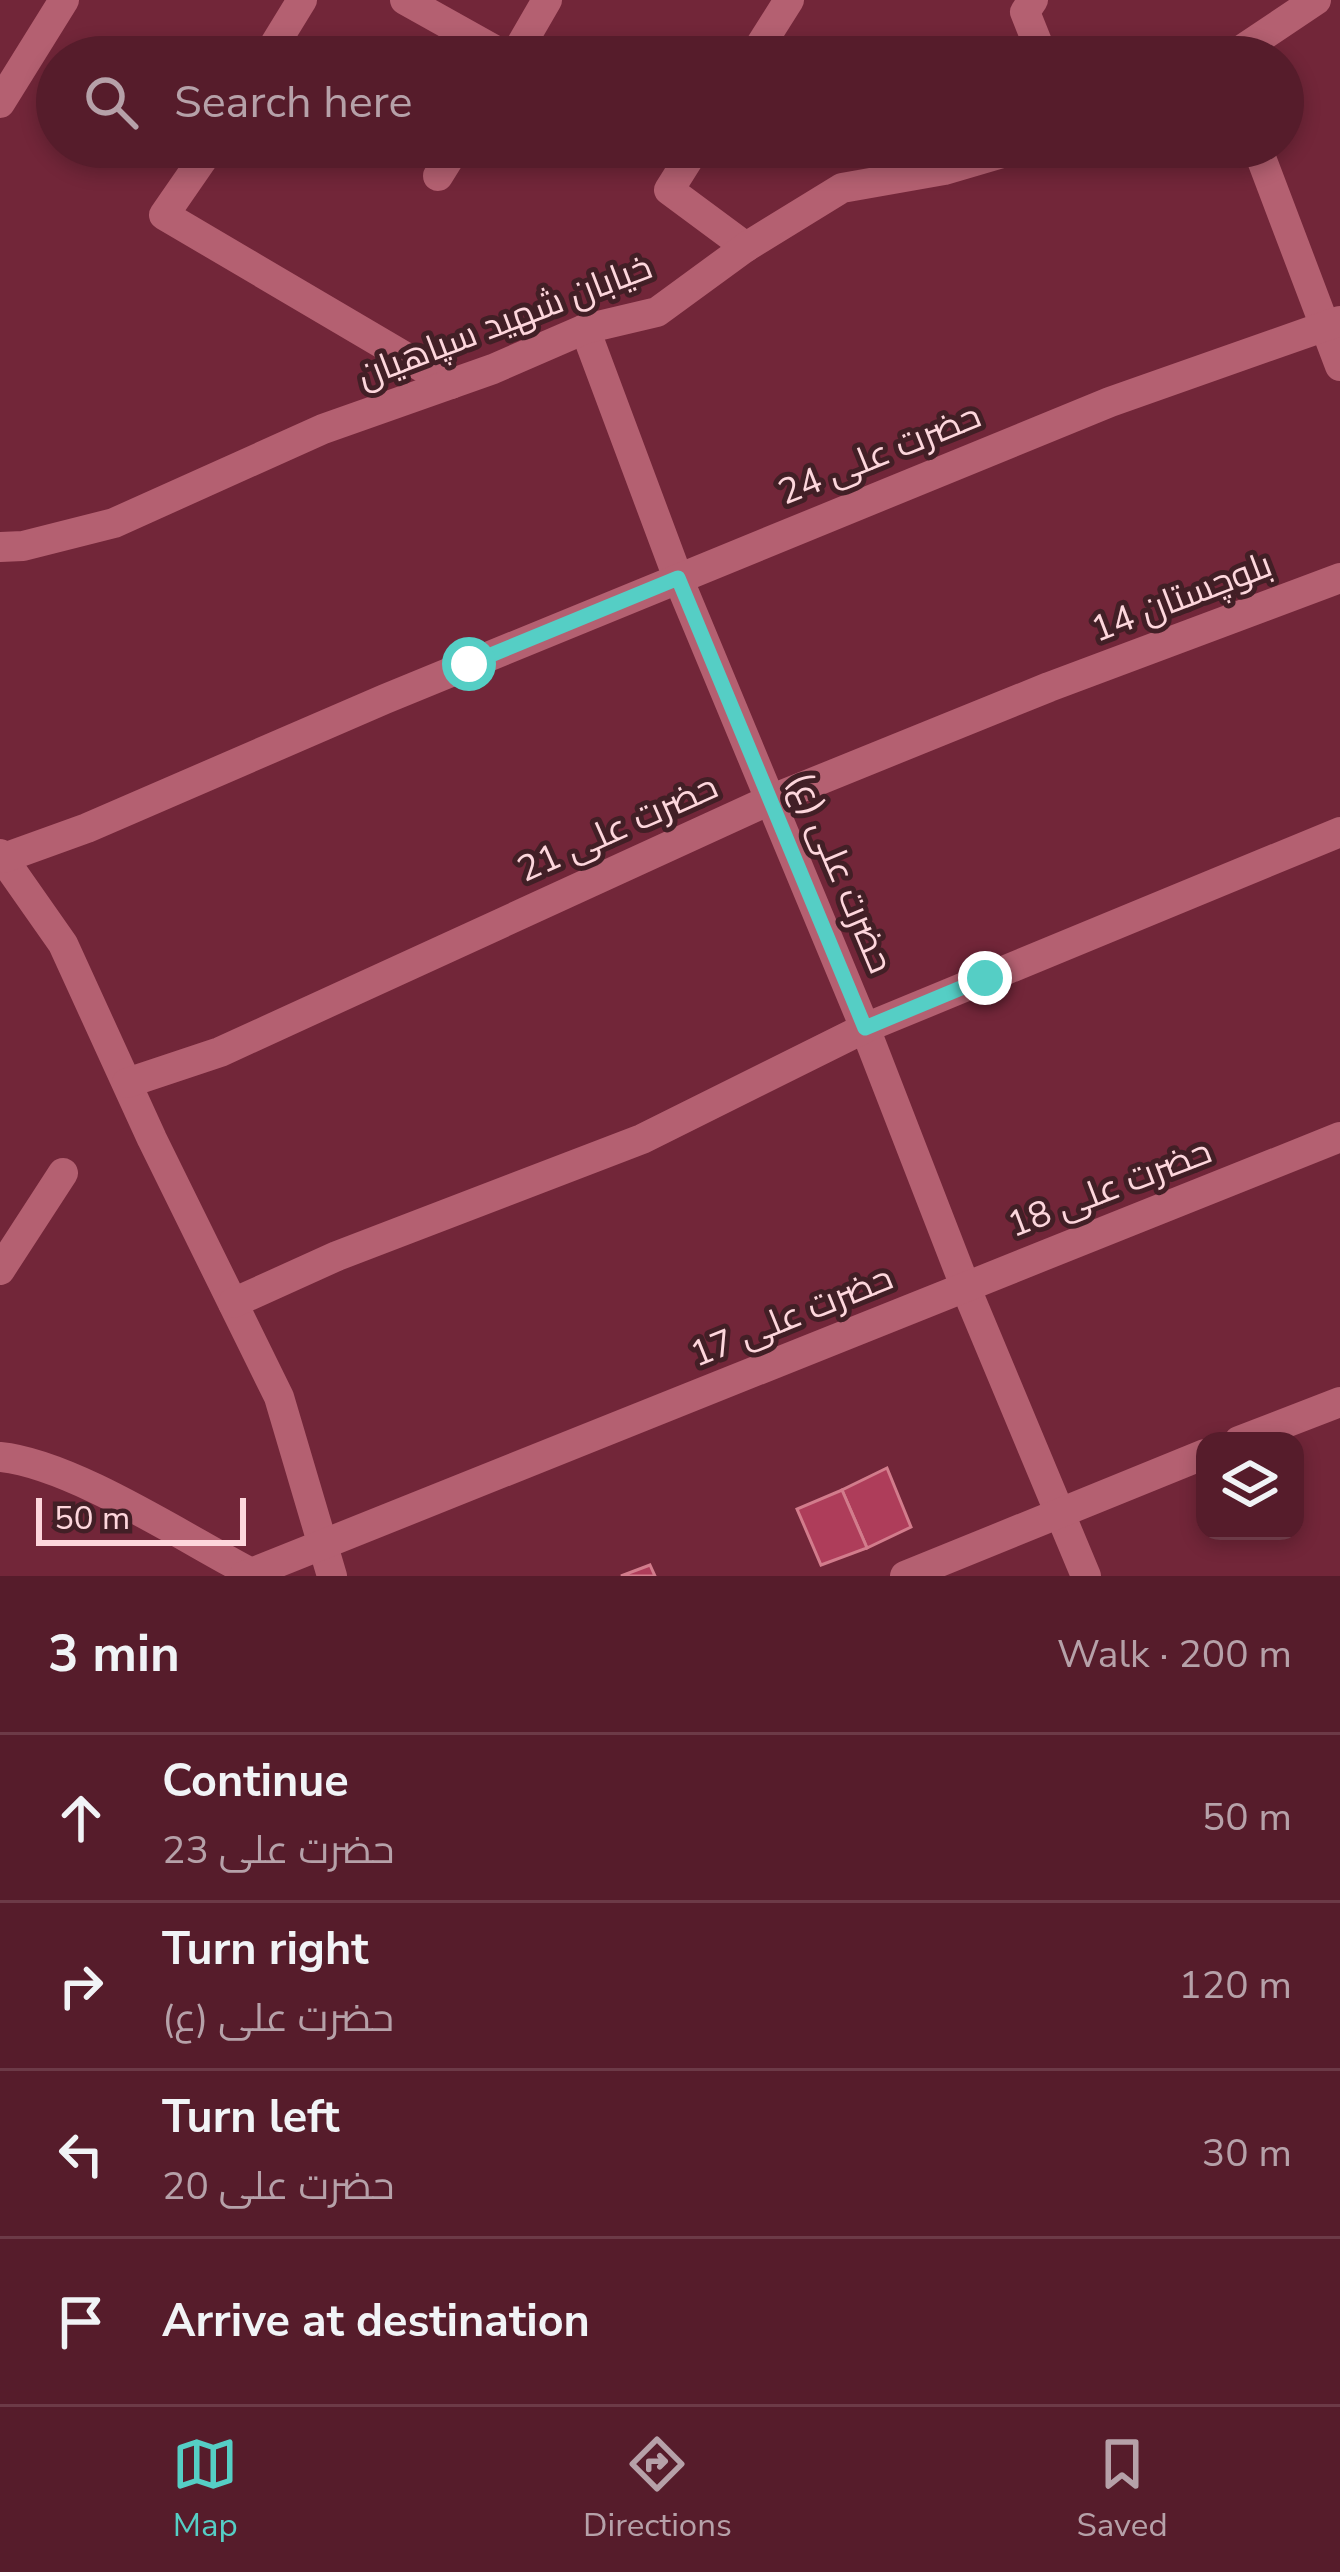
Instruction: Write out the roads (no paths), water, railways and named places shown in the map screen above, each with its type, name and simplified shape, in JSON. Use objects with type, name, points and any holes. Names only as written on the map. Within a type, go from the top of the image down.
[{"type":"street","points":[[42,36],[64,0]]},
{"type":"street","points":[[280,36],[302,0]]},
{"type":"street","points":[[406,0],[472,36]]},
{"type":"street","points":[[524,36],[547,0]]},
{"type":"street","points":[[766,36],[789,0]]},
{"type":"street","points":[[1033,0],[1025,12],[1035,36]]},
{"type":"street","points":[[1260,36],[1302,6]]},
{"type":"street","points":[[0,103],[36,45]]},
{"type":"street","points":[[196,168],[164,215],[452,384]]},
{"type":"street","points":[[438,176],[443,168]]},
{"type":"street","points":[[683,168],[669,190],[746,247]]},
{"type":"street","name":"خیابان شهید سپاهیان","points":[[0,548],[23,547],[114,524],[323,429],[452,384],[585,329],[657,311],[746,247],[842,188],[951,168]]},
{"type":"street","points":[[1267,168],[1332,325],[1340,366]]},
{"type":"street","name":"حضرت علی 24","points":[[2,856],[87,828],[385,699],[1110,401],[1332,325]]},
{"type":"street","name":"حضرت علی (ع)","points":[[585,329],[678,578],[1086,1576]]},
{"type":"street","name":"بلوچستان 14","points":[[770,800],[1049,687],[1340,578]]},
{"type":"street","name":"حضرت علی 21","points":[[127,1084],[220,1052],[770,800]]},
{"type":"street","points":[[233,1303],[337,1256],[642,1139],[865,1028],[1340,832]]},
{"type":"street","points":[[2,856],[63,944],[279,1397],[332,1576]]},
{"type":"street","name":"حضرت علی 18","points":[[965,1286],[1340,1137]]},
{"type":"street","points":[[0,1270],[63,1173]]},
{"type":"street","name":"حضرت علی 17","points":[[248,1575],[965,1286]]},
{"type":"street","points":[[1262,1432],[1340,1402]]},
{"type":"street","points":[[0,1457],[30,1460],[64,1474],[248,1575]]},
{"type":"street","points":[[905,1576],[1196,1457]]}]
